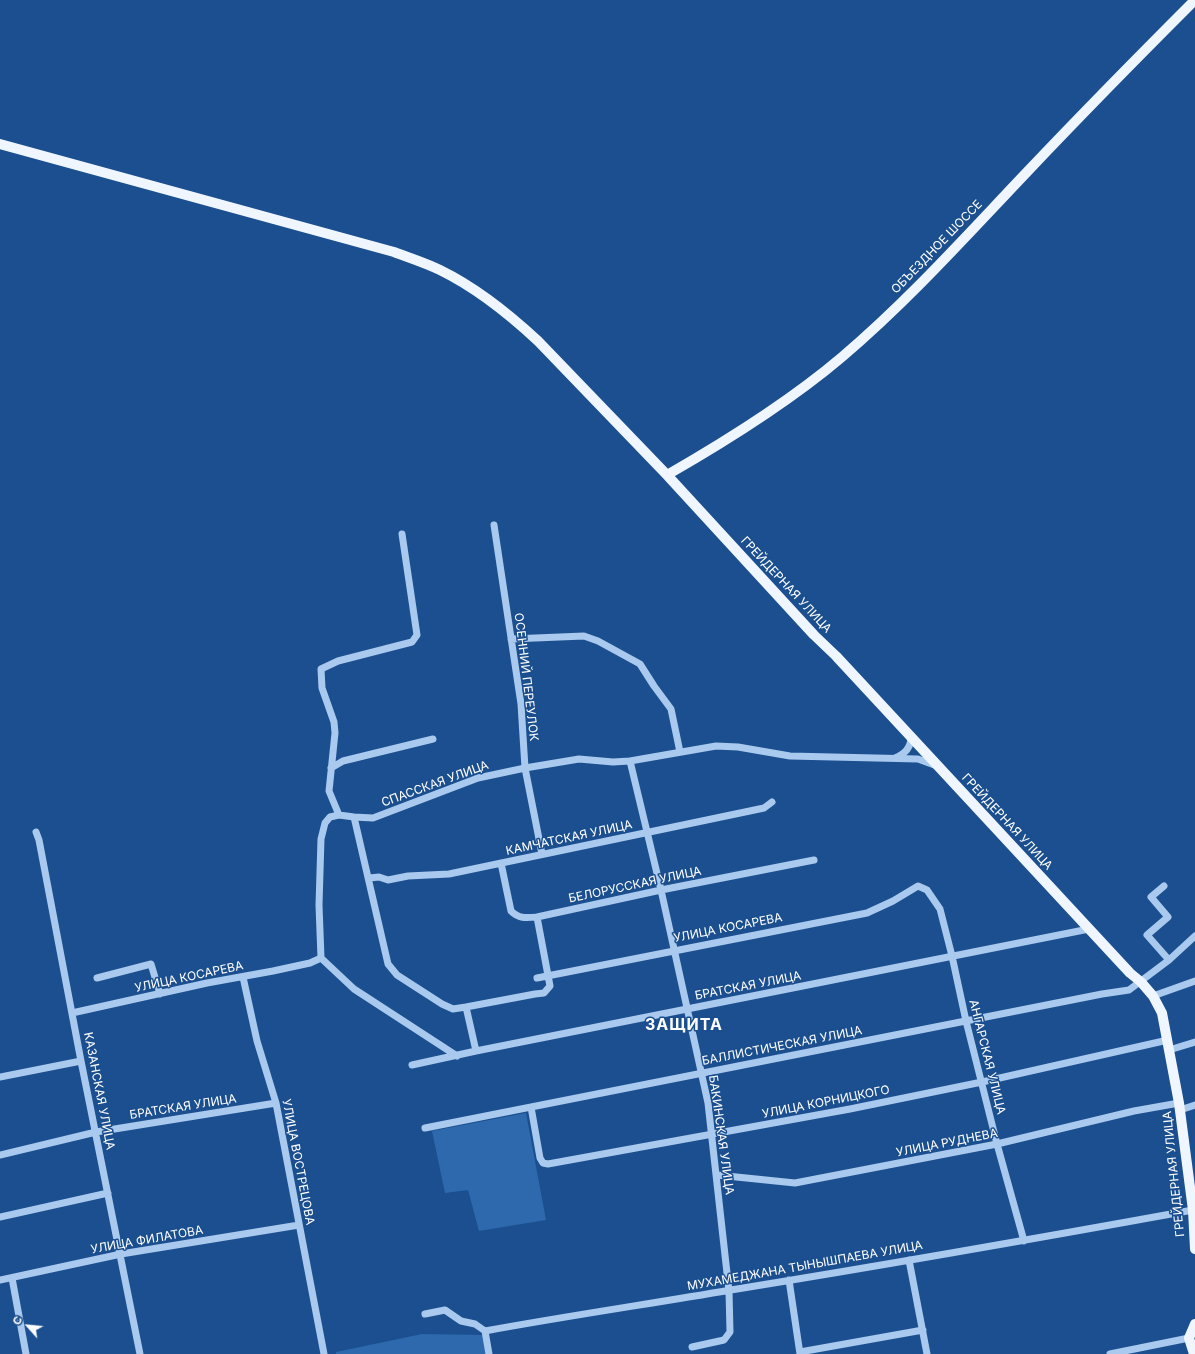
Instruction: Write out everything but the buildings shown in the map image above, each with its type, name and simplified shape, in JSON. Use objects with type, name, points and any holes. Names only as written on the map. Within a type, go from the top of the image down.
[{"type":"main road","name":"ОБЪЕЗДНОЕ ШОССЕ","points":[[667,476],[788,398],[840,358],[881,323],[940,264],[1071,125],[1194,0]]},
{"type":"main road","name":"ГРЕЙДЕРНАЯ УЛИЦА","points":[[0,144],[387,249],[440,270],[484,296],[534,336],[836,656],[1153,996],[1162,1013],[1168,1040],[1192,1178],[1195,1250]]},
{"type":"main road","points":[[1194,1354],[1189,1338],[1195,1324]]},
{"type":"street","name":"ОСЕННИЙ ПЕРЕУЛОК","points":[[494,525],[521,704],[525,768],[542,854]]},
{"type":"street","points":[[402,534],[417,635],[412,642],[338,661],[321,669],[322,688],[334,722],[335,733],[329,791],[339,815],[330,817],[325,823],[321,839],[319,905],[321,958],[354,989],[457,1056]]},
{"type":"street","points":[[511,639],[584,636],[598,641],[640,664],[654,686],[671,708],[680,752]]},
{"type":"street","points":[[892,759],[900,756],[906,751],[910,744],[911,737]]},
{"type":"street","points":[[331,768],[343,761],[433,739]]},
{"type":"street","name":"СПАССКАЯ УЛИЦА","points":[[339,815],[373,818],[478,778],[525,768],[578,759],[613,762],[630,761],[716,746],[738,747],[790,756],[918,759],[939,767]]},
{"type":"street","name":"БАКИНСКАЯ УЛИЦА","points":[[630,761],[661,890],[708,1103],[717,1175],[729,1291],[730,1332],[724,1340],[692,1347]]},
{"type":"street","name":"КАМЧАТСКАЯ УЛИЦА","points":[[369,878],[379,877],[388,880],[408,876],[449,874],[764,808],[772,802]]},
{"type":"street","points":[[354,817],[388,964],[397,976],[442,1004],[453,1009],[544,993],[550,986],[537,917]]},
{"type":"street","name":"КАЗАНСКАЯ УЛИЦА","points":[[36,832],[39,840],[81,1061],[140,1354]]},
{"type":"street","name":"БЕЛОРУССКАЯ УЛИЦА","points":[[501,863],[511,911],[516,916],[525,918],[537,917],[661,890],[814,860]]},
{"type":"street","name":"УЛИЦА КОСАРЕВА","points":[[537,978],[867,913],[918,886]]},
{"type":"street","name":"АНГАРСКАЯ УЛИЦА","points":[[918,886],[927,890],[940,909],[966,1021],[1024,1241]]},
{"type":"street","points":[[1164,886],[1151,897],[1168,916],[1147,935],[1169,960]]},
{"type":"street","name":"БРАТСКАЯ УЛИЦА","points":[[412,1065],[1089,929]]},
{"type":"street","name":"БАЛЛИСТИЧЕСКАЯ УЛИЦА","points":[[425,1128],[1129,990],[1169,960],[1195,936]]},
{"type":"street","name":"УЛИЦА КОСАРЕВА","points":[[72,1014],[229,978],[243,977],[310,963],[321,958]]},
{"type":"street","points":[[97,978],[150,964],[160,994]]},
{"type":"street","name":"УЛИЦА ВОСТРЕЦОВА","points":[[243,977],[257,1041],[276,1103],[324,1354]]},
{"type":"street","points":[[1153,996],[1195,982]]},
{"type":"street","points":[[466,1007],[476,1051]]},
{"type":"street","name":"УЛИЦА КОРНИЦКОГО","points":[[531,1108],[540,1158],[543,1163],[548,1164],[850,1109],[982,1082],[1168,1040]]},
{"type":"street","points":[[1169,1050],[1195,1042]]},
{"type":"street","points":[[0,1077],[81,1061]]},
{"type":"street","name":"БРАТСКАЯ УЛИЦА","points":[[0,1155],[96,1132],[276,1103]]},
{"type":"street","name":"УЛИЦА РУДНЕВА","points":[[717,1175],[795,1183],[998,1144],[1134,1111],[1195,1105]]},
{"type":"street","points":[[0,1217],[108,1193]]},
{"type":"street","name":"МУХАМЕДЖАНА ТЫНЫШПАЕВА УЛИЦА","points":[[485,1331],[1024,1241],[1193,1210]]},
{"type":"street","name":"УЛИЦА ФИЛАТОВА","points":[[0,1280],[121,1254],[299,1225]]},
{"type":"street","points":[[910,1260],[928,1354]]},
{"type":"street","points":[[12,1278],[26,1354]]},
{"type":"street","points":[[789,1280],[800,1353],[923,1330]]},
{"type":"street","points":[[424,1314],[445,1310],[462,1321],[475,1324],[485,1331],[489,1354]]},
{"type":"street","points":[[1110,1354],[1189,1338]]},
{"type":"shaded area","points":[[526,1113],[546,1220],[479,1231],[468,1190],[445,1193],[432,1131]]},
{"type":"shaded area","points":[[422,1334],[483,1335],[487,1354],[336,1354],[336,1352]]},
{"type":"district","name":"ЗАЩИТА","points":[[684,1025]]}]
